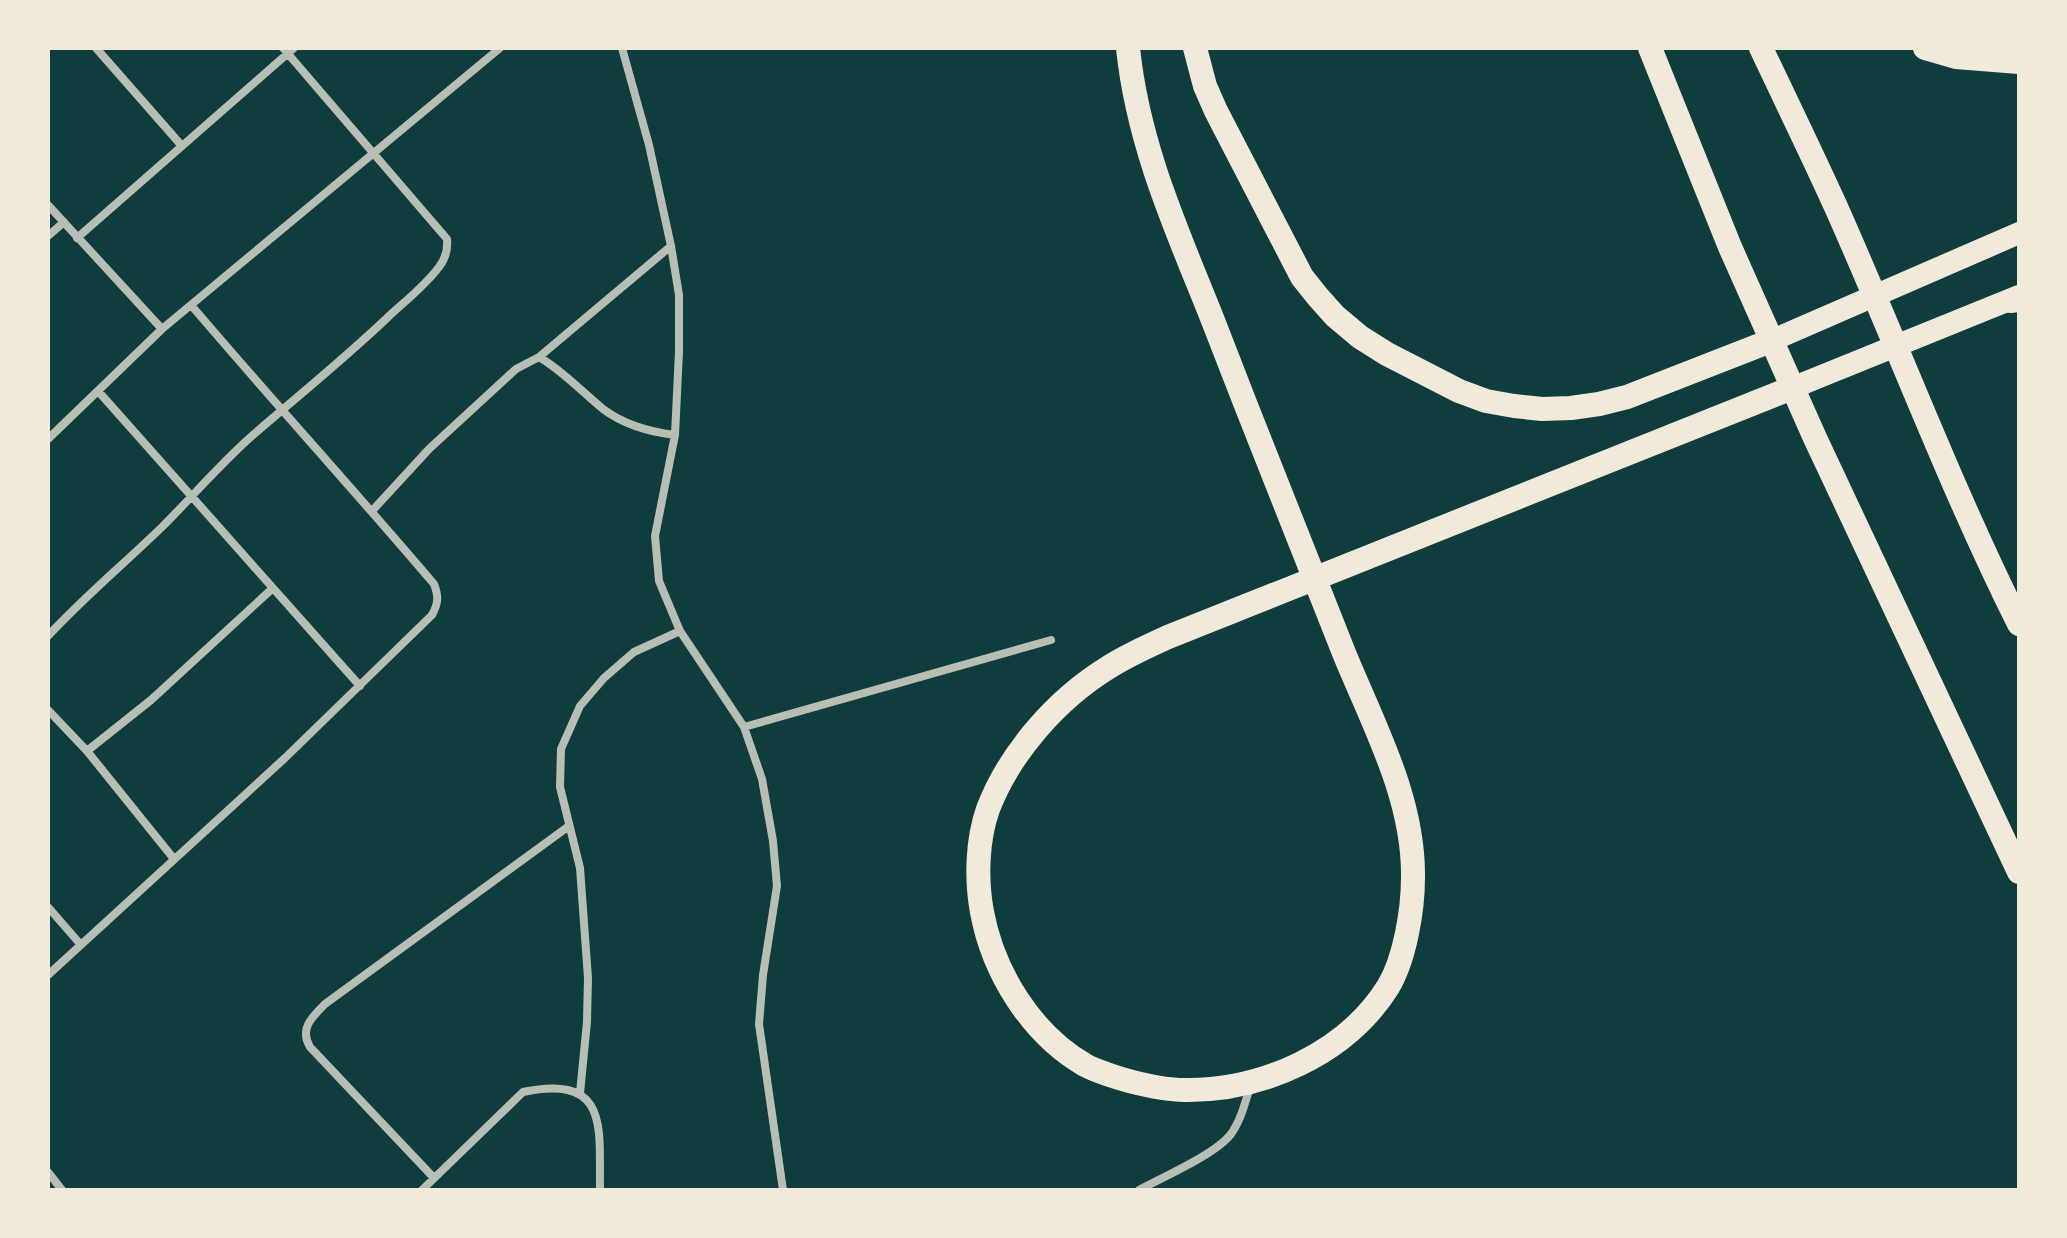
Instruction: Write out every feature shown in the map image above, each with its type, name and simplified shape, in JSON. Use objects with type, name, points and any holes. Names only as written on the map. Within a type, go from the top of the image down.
[{"type":"highway","points":[[1128,48],[1140,124],[1153,168],[1232,371],[1353,675],[1395,779],[1406,812],[1412,845],[1413,879],[1410,915],[1390,984],[1368,1012],[1315,1056],[1251,1082],[1217,1088],[1183,1090],[1117,1078],[1085,1065],[1036,1024],[1001,971],[981,909],[979,876],[987,812],[1025,744],[1079,688],[1137,651],[1792,388],[2016,299]]},
{"type":"highway","points":[[1195,48],[1205,86],[1216,111],[1310,287],[1335,316],[1360,337],[1459,391],[1486,401],[1528,408],[1571,408],[1627,397],[1773,340],[2019,233]]},
{"type":"highway","points":[[1650,48],[1730,247],[1815,438],[2019,872]]},
{"type":"highway","points":[[1761,48],[1836,207],[1916,399],[2019,624]]},
{"type":"highway","points":[[1925,48],[1956,57],[2019,62]]},
{"type":"highway","points":[[1989,564],[2019,576]]},
{"type":"street","points":[[96,48],[182,146]]},
{"type":"street","points":[[48,439],[162,329],[500,48]]},
{"type":"street","points":[[622,48],[649,145],[679,295],[675,435],[655,536],[659,581],[680,631],[744,727],[762,779],[773,841],[777,886],[759,1024],[783,1190]]},
{"type":"street","points":[[48,636],[253,435],[345,358],[416,292],[439,267],[448,249],[447,239],[288,50],[77,238]]},
{"type":"street","points":[[48,205],[162,329]]},
{"type":"street","points":[[48,236],[64,222]]},
{"type":"street","points":[[372,511],[439,439],[516,369],[539,357],[671,246]]},
{"type":"street","points":[[48,975],[285,758],[432,615],[437,606],[438,595],[434,584],[191,305]]},
{"type":"street","points":[[539,357],[606,411],[657,433],[675,435]]},
{"type":"street","points":[[98,391],[360,686]]},
{"type":"street","points":[[87,751],[151,700],[273,588]]},
{"type":"street","points":[[580,1093],[588,978],[580,868],[560,787],[561,749],[580,706],[604,678],[634,652],[680,631]]},
{"type":"street","points":[[744,727],[1051,640]]},
{"type":"street","points":[[48,710],[87,751],[174,859]]},
{"type":"street","points":[[434,1178],[310,1047],[305,1039],[305,1029],[325,1004],[569,826]]},
{"type":"street","points":[[48,907],[81,945]]},
{"type":"street","points":[[1139,1190],[1210,1151],[1230,1136],[1242,1113],[1251,1082]]},
{"type":"street","points":[[422,1190],[523,1092],[541,1088],[580,1093],[593,1106],[599,1123],[600,1190]]},
{"type":"street","points":[[48,1172],[62,1190]]}]
